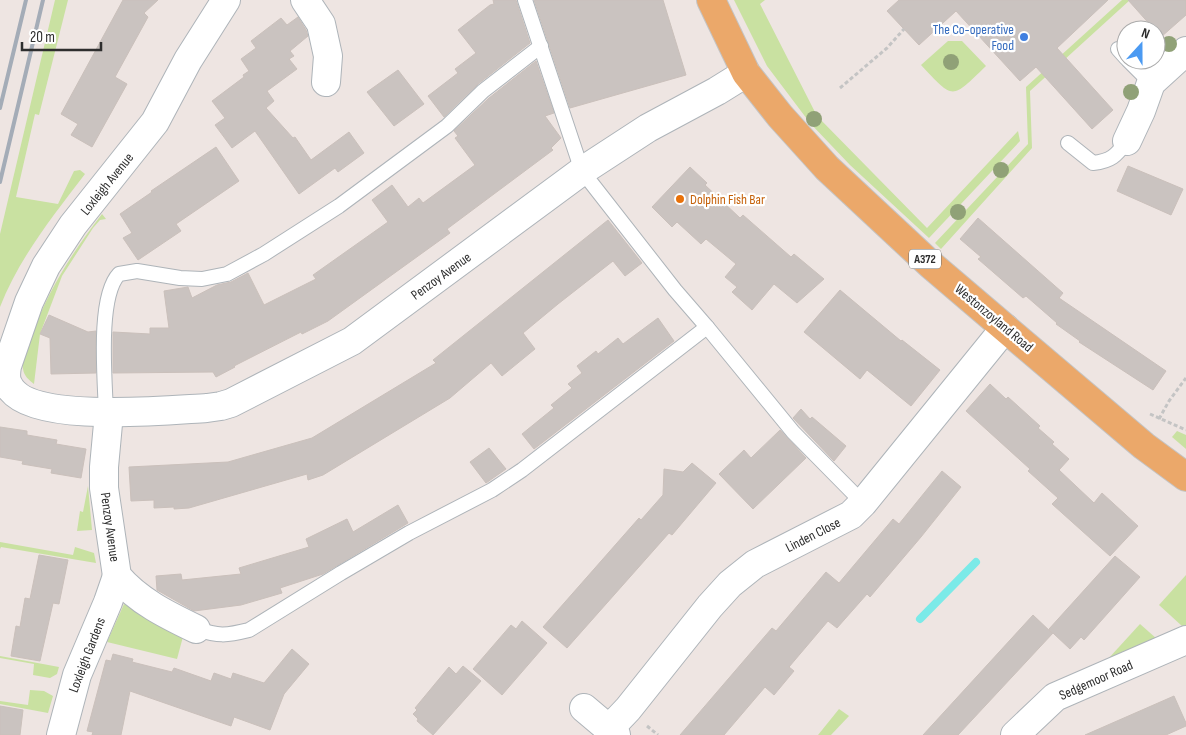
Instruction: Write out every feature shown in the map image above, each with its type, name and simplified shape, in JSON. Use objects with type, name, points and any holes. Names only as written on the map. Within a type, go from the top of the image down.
[{"type":"main road","name":"Westonzoyland Road","points":[[711,0],[746,73],[780,116],[827,168],[930,264],[1144,446],[1186,477]]},
{"type":"street","name":"Loxleigh Avenue","points":[[5,375],[29,302],[46,266],[73,225],[155,122],[188,60],[226,0]]},
{"type":"street","points":[[305,0],[322,24],[340,57],[326,82]]},
{"type":"street","points":[[1127,142],[1151,83],[1186,50]]},
{"type":"street","name":"Penzoy Avenue","points":[[5,375],[8,385],[13,392],[29,402],[40,406],[71,411],[108,413],[221,406],[231,403],[352,342],[582,171],[648,128],[717,91],[746,73]]},
{"type":"street","name":"Linden Close","points":[[584,708],[613,732],[628,709],[710,606],[730,584],[755,564],[851,515],[863,503],[1005,328]]},
{"type":"street","name":"Penzoy Avenue","points":[[108,413],[104,488],[117,576],[125,586],[143,600],[196,629]]},
{"type":"street","name":"Loxleigh Gardens","points":[[61,735],[77,675],[117,576]]},
{"type":"street","name":"Sedgemoor Road","points":[[1015,735],[1055,697],[1186,640]]},
{"type":"lane","points":[[525,0],[582,171],[675,290],[793,432],[863,503]]},
{"type":"lane","points":[[108,413],[106,314],[109,291],[114,279],[119,274],[137,271],[180,278],[202,279],[227,274],[264,254],[339,206],[447,126],[483,91],[541,46]]},
{"type":"lane","points":[[1138,70],[1151,83]]},
{"type":"lane","points":[[1068,144],[1093,163],[1107,162],[1127,142]]},
{"type":"lane","points":[[196,629],[217,636],[231,635],[249,630],[409,533],[492,490],[522,470],[707,327]]},
{"type":"path","points":[[840,88],[887,48],[904,29]]},
{"type":"path","points":[[1144,446],[1169,401],[1186,378]]},
{"type":"green space","points":[[55,0],[68,0],[39,115],[35,114],[16,197],[58,204],[74,171],[80,170],[85,174],[27,254],[0,307],[0,234]]},
{"type":"green space","points":[[734,0],[765,0],[760,4],[817,116],[927,228],[1018,131],[1020,141],[929,238],[850,165],[810,123],[767,66]]},
{"type":"green space","points":[[1122,0],[1130,0],[1030,91],[1032,148],[941,249],[935,243],[1028,144],[1026,87]]},
{"type":"green space","points":[[948,41],[962,41],[986,66],[966,85],[959,90],[953,91],[947,90],[940,85],[921,65]]},
{"type":"green space","points":[[102,214],[106,219],[100,220],[93,228],[62,276],[40,334],[34,384],[26,376],[23,362],[37,322],[61,274]]},
{"type":"green space","points":[[1177,431],[1186,435],[1186,449],[1172,437]]},
{"type":"green space","points":[[88,486],[92,530],[77,531],[80,511],[83,512]]},
{"type":"green space","points":[[0,542],[73,555],[75,547],[94,553],[96,563],[1,547],[0,549]]},
{"type":"green space","points":[[1186,575],[1186,625],[1182,626],[1159,605]]},
{"type":"green space","points":[[124,604],[184,633],[177,659],[107,642]]},
{"type":"green space","points":[[1140,624],[1157,639],[1108,659]]},
{"type":"green space","points":[[0,656],[59,667],[57,674],[50,678],[33,675],[34,664],[0,658]]},
{"type":"green space","points":[[30,690],[44,691],[53,696],[48,713],[0,704],[0,701],[28,705]]},
{"type":"green space","points":[[839,709],[849,716],[831,735],[818,735]]},
{"type":"building","points":[[123,0],[158,0],[144,13],[148,17],[115,77],[127,84],[92,147],[71,135],[78,124],[61,114]]},
{"type":"building","points":[[493,0],[516,0],[530,43],[478,84],[444,117],[428,96],[458,73],[455,69],[476,53],[458,30],[490,5],[494,4]]},
{"type":"building","points":[[534,0],[663,0],[686,75],[570,108]]},
{"type":"building","name":"The Co-operative Food","points":[[899,0],[1108,0],[1057,48],[1113,110],[1092,129],[1036,67],[1020,81],[956,11],[919,45],[887,11]]},
{"type":"building","points":[[1128,0],[1186,0],[1186,15],[1166,33],[1166,20],[1146,20]]},
{"type":"building","points":[[298,17],[308,36],[290,51],[294,56],[289,59],[297,69],[267,91],[274,101],[266,108],[293,138],[295,137],[311,160],[349,132],[364,153],[338,172],[335,168],[299,194],[255,131],[232,148],[215,125],[225,118],[212,101],[244,77],[243,75],[249,71],[241,59],[256,48],[251,41],[281,18],[287,25]]},
{"type":"building","points":[[536,61],[554,113],[545,116],[561,138],[551,148],[553,150],[447,229],[450,233],[328,321],[302,334],[301,332],[216,377],[213,372],[113,373],[113,332],[150,334],[150,328],[169,328],[164,291],[188,287],[192,298],[217,285],[231,282],[248,273],[264,305],[316,279],[313,275],[388,222],[372,200],[392,185],[408,207],[419,198],[423,203],[475,165],[455,138],[458,136],[454,131],[489,98]]},
{"type":"building","points":[[398,70],[424,104],[394,126],[367,92]]},
{"type":"building","points":[[216,147],[239,181],[176,224],[181,231],[138,260],[123,238],[132,233],[120,214]]},
{"type":"building","points":[[1128,166],[1183,189],[1171,215],[1117,191]]},
{"type":"building","points":[[690,167],[707,183],[705,185],[740,218],[743,215],[791,257],[794,254],[824,279],[797,303],[774,284],[752,310],[732,292],[737,287],[725,277],[736,264],[706,239],[701,244],[677,222],[672,227],[652,207]]},
{"type":"building","points":[[978,218],[1063,293],[1059,298],[1166,371],[1153,390],[1079,342],[1026,296],[1023,298],[978,259],[981,257],[960,239]]},
{"type":"building","points":[[608,220],[642,263],[625,276],[613,261],[558,304],[523,333],[535,349],[502,376],[491,363],[450,398],[323,475],[308,480],[307,474],[189,508],[154,508],[154,500],[131,501],[129,467],[228,462],[312,438],[436,363],[433,360]]},
{"type":"building","points":[[840,290],[901,341],[940,370],[911,406],[867,370],[860,379],[804,332]]},
{"type":"building","points":[[49,315],[88,332],[96,331],[96,373],[51,374],[50,338],[40,334]]},
{"type":"building","points":[[658,318],[674,341],[534,449],[522,434],[554,408],[551,405],[572,388],[568,384],[582,373],[577,366],[596,351],[598,354],[618,338],[623,344]]},
{"type":"building","points":[[990,384],[1006,399],[1008,397],[1040,426],[1038,428],[1054,442],[1052,444],[1069,459],[1059,470],[1094,503],[1102,493],[1138,526],[1110,556],[1052,504],[1058,498],[1028,471],[1030,469],[966,411]]},
{"type":"building","points":[[801,409],[810,419],[812,417],[846,446],[834,461],[793,418]]},
{"type":"building","points":[[0,427],[27,431],[27,435],[57,440],[56,444],[86,449],[81,478],[51,473],[52,469],[22,464],[23,461],[0,457]]},
{"type":"building","points":[[780,430],[806,458],[753,509],[719,474],[744,450],[751,458]]},
{"type":"building","points":[[489,448],[506,469],[486,483],[470,462]]},
{"type":"building","points":[[692,463],[716,483],[672,535],[669,533],[567,648],[543,627],[639,518],[641,520],[663,495],[664,469],[683,472]]},
{"type":"building","points":[[942,471],[961,487],[870,597],[867,594],[837,628],[828,621],[789,667],[794,671],[774,695],[765,687],[724,735],[680,735],[772,628],[776,631],[826,572],[839,583],[893,519],[899,524]]},
{"type":"building","points":[[398,505],[408,523],[323,574],[280,588],[282,593],[241,605],[194,611],[157,590],[156,576],[181,574],[182,580],[241,574],[239,568],[309,547],[306,539],[347,519],[353,532]]},
{"type":"building","points":[[39,555],[68,560],[59,604],[53,603],[40,661],[11,656],[16,626],[20,627],[25,598],[30,599]]},
{"type":"building","points":[[1115,556],[1140,577],[1084,640],[1081,637],[1070,649],[1053,633],[958,735],[923,735],[1033,615],[1052,633],[1049,629]]},
{"type":"building","points":[[522,621],[547,643],[502,695],[473,669],[511,625],[516,629]]},
{"type":"building","points":[[292,649],[309,664],[284,694],[270,730],[234,717],[231,726],[130,691],[121,735],[92,735],[93,732],[87,731],[106,660],[111,661],[113,654],[133,659],[132,662],[172,672],[174,668],[211,681],[214,673],[231,679],[233,673],[264,683]]},
{"type":"building","points":[[463,666],[481,681],[433,735],[417,721],[418,719],[413,714],[417,710],[415,708],[449,667],[456,674]]},
{"type":"building","points":[[1174,696],[1186,726],[1166,735],[1085,735]]},
{"type":"building","points":[[0,706],[23,710],[20,735],[0,735]]},
{"type":"waterway","points":[[920,619],[976,562]]},
{"type":"railway","points":[[0,108],[26,0]]},
{"type":"railway","points":[[0,182],[43,0]]},
{"type":"place","name":"The Co-operative Food","points":[[1024,37]]},
{"type":"place","name":"Dolphin Fish Bar","points":[[680,199]]}]
